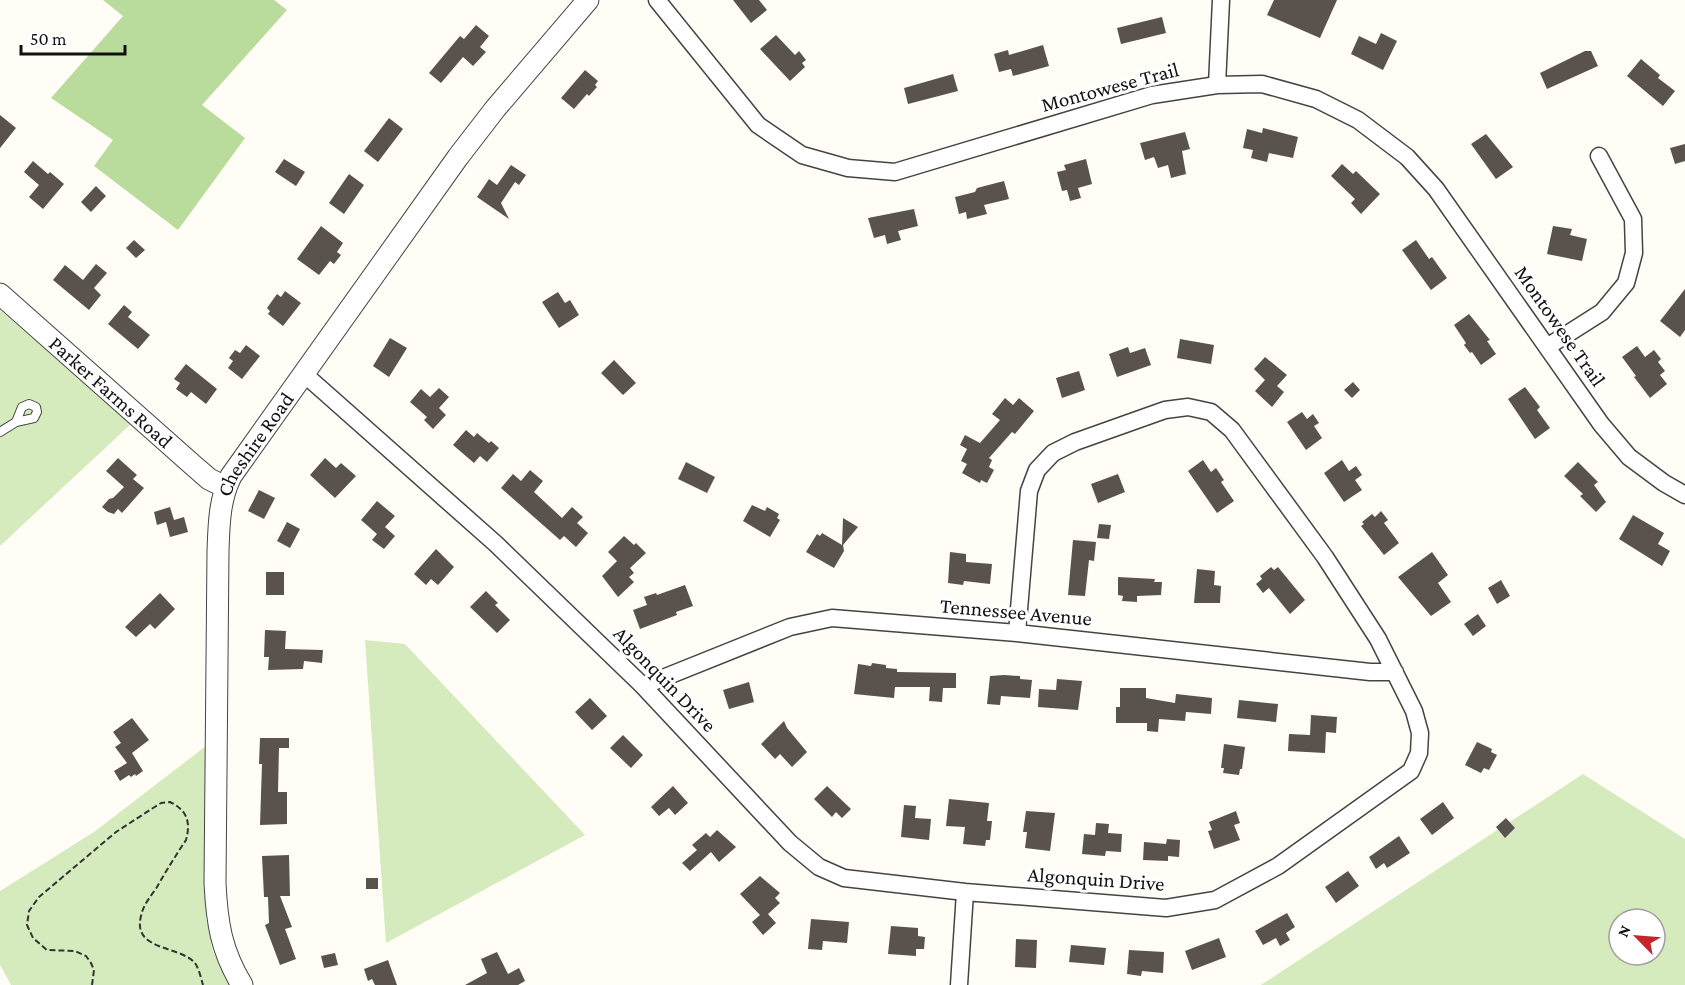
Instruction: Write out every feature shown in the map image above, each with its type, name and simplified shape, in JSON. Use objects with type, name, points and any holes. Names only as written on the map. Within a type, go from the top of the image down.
[{"type":"street","name":"Cheshire Road","points":[[242,985],[225,953],[219,932],[215,883],[218,551],[219,515],[225,487],[303,373],[495,109],[588,0]]},
{"type":"street","name":"Montowese Trail","points":[[657,0],[758,125],[802,155],[848,168],[895,172],[1152,95],[1217,85],[1262,84],[1316,99],[1358,120],[1407,157],[1436,189],[1601,424],[1629,457],[1664,483],[1685,495]]},
{"type":"street","points":[[1217,85],[1221,0]]},
{"type":"street","points":[[1546,347],[1602,312],[1626,283],[1634,253],[1633,219],[1599,156]]},
{"type":"street","name":"Parker Farms Road","points":[[0,294],[201,473],[225,487]]},
{"type":"street","name":"Algonquin Drive","points":[[303,373],[496,544],[643,686],[790,843],[819,867],[844,878],[965,892],[1166,908],[1215,900],[1278,866],[1411,771],[1419,753],[1420,733],[1414,711],[1378,639],[1325,557],[1233,430],[1210,412],[1188,407],[1165,410],[1075,442],[1053,453],[1037,470],[1029,491],[1017,633]]},
{"type":"street","name":"Tennessee Avenue","points":[[643,686],[790,627],[832,618],[1017,633],[1370,672],[1395,672]]},
{"type":"street","points":[[959,985],[965,892]]},
{"type":"lane","points":[[0,432],[16,422]]},
{"type":"path","points":[[92,985],[94,970],[86,956],[75,951],[47,950],[33,938],[27,925],[29,911],[39,897],[116,832],[161,803],[170,802],[185,813],[189,831],[186,840],[141,915],[141,928],[149,942],[194,962],[203,985]]},
{"type":"green space","points":[[103,0],[274,0],[287,10],[202,105],[245,138],[178,230],[94,166],[113,140],[51,98],[123,16]]},
{"type":"green space","points":[[0,310],[132,423],[0,546]]},
{"type":"green space","points":[[365,640],[405,644],[585,835],[386,943]]},
{"type":"green space","points":[[206,746],[206,917],[213,952],[232,985],[11,985],[0,965],[0,891],[94,832]]},
{"type":"green space","points":[[1583,774],[1685,839],[1685,985],[1261,985]]},
{"type":"building","points":[[733,0],[759,0],[767,10],[751,23]]},
{"type":"building","points":[[1274,0],[1337,0],[1320,38],[1267,15]]},
{"type":"building","points":[[1162,17],[1166,33],[1121,44],[1117,28]]},
{"type":"building","points":[[476,25],[489,36],[480,47],[486,52],[473,66],[463,57],[441,83],[429,73],[460,36],[464,39]]},
{"type":"building","points":[[1381,33],[1397,41],[1383,70],[1351,54],[1359,36],[1376,44]]},
{"type":"building","points":[[776,35],[795,55],[799,51],[806,60],[802,63],[805,67],[790,81],[760,49]]},
{"type":"building","points":[[1043,45],[1049,66],[1013,76],[1011,69],[999,72],[994,54],[1008,50],[1009,55]]},
{"type":"building","points":[[1585,51],[1591,51],[1598,66],[1547,89],[1540,73]]},
{"type":"building","points":[[1641,59],[1660,75],[1658,78],[1675,91],[1663,106],[1627,76]]},
{"type":"building","points":[[585,70],[598,81],[595,85],[597,87],[589,96],[587,94],[574,109],[561,98]]},
{"type":"building","points":[[953,74],[958,91],[908,104],[904,88]]},
{"type":"building","points":[[0,115],[16,128],[0,148]]},
{"type":"building","points":[[389,118],[403,129],[378,162],[364,151]]},
{"type":"building","points":[[1263,128],[1298,137],[1293,158],[1269,153],[1267,162],[1251,158],[1253,150],[1243,148],[1247,129],[1262,133]]},
{"type":"building","points":[[1185,132],[1190,149],[1182,151],[1186,174],[1171,178],[1168,165],[1158,168],[1154,157],[1145,160],[1140,143]]},
{"type":"building","points":[[1486,134],[1513,167],[1496,179],[1471,144]]},
{"type":"building","points":[[1685,144],[1685,161],[1675,164],[1670,148]]},
{"type":"building","points":[[284,159],[305,172],[296,186],[275,172]]},
{"type":"building","points":[[1086,159],[1092,184],[1078,188],[1081,198],[1070,201],[1067,190],[1062,191],[1057,172],[1066,170],[1064,165]]},
{"type":"building","points":[[33,161],[64,184],[43,209],[29,197],[39,185],[24,172]]},
{"type":"building","points":[[1342,164],[1353,174],[1356,171],[1380,194],[1361,214],[1351,203],[1355,199],[1331,176]]},
{"type":"building","points":[[511,165],[526,175],[519,185],[515,182],[501,203],[509,219],[477,197],[489,179],[497,185]]},
{"type":"building","points":[[349,174],[364,185],[344,214],[329,203]]},
{"type":"building","points":[[1004,181],[1009,199],[984,205],[987,214],[967,219],[966,212],[959,214],[955,197]]},
{"type":"building","points":[[96,186],[106,196],[91,212],[81,202]]},
{"type":"building","points":[[914,209],[918,226],[898,231],[901,240],[887,244],[885,235],[874,238],[868,218]]},
{"type":"building","points":[[321,226],[343,243],[337,252],[341,255],[334,264],[330,261],[319,275],[297,259]]},
{"type":"building","points":[[1553,226],[1572,229],[1570,235],[1587,239],[1582,261],[1547,254]]},
{"type":"building","points":[[134,240],[145,250],[136,258],[126,248]]},
{"type":"building","points":[[1416,240],[1429,259],[1432,257],[1447,278],[1431,290],[1402,250]]},
{"type":"building","points":[[96,264],[107,273],[94,288],[101,295],[89,310],[53,280],[65,265],[83,280]]},
{"type":"building","points":[[1685,289],[1685,330],[1680,337],[1660,321]]},
{"type":"building","points":[[285,291],[301,303],[283,326],[268,314],[270,311],[267,308],[277,294],[281,297]]},
{"type":"building","points":[[558,292],[565,303],[570,300],[579,315],[559,328],[542,302]]},
{"type":"building","points":[[124,305],[132,312],[128,317],[150,335],[138,349],[108,324]]},
{"type":"building","points":[[1469,314],[1490,340],[1487,341],[1496,354],[1481,365],[1464,345],[1466,343],[1454,325]]},
{"type":"building","points":[[390,338],[407,348],[389,377],[373,366]]},
{"type":"building","points":[[1180,339],[1214,345],[1211,364],[1177,358]]},
{"type":"building","points":[[246,345],[260,356],[242,379],[228,368],[233,361],[229,358],[235,350],[240,353]]},
{"type":"building","points":[[1637,346],[1645,357],[1654,350],[1661,359],[1658,362],[1665,371],[1660,375],[1667,384],[1650,398],[1622,357]]},
{"type":"building","points":[[1128,347],[1130,353],[1145,348],[1151,365],[1117,377],[1109,354]]},
{"type":"building","points":[[1265,357],[1287,375],[1277,386],[1284,392],[1272,407],[1255,391],[1265,380],[1254,369]]},
{"type":"building","points":[[614,360],[636,383],[623,395],[601,373]]},
{"type":"building","points":[[186,364],[217,389],[206,404],[191,392],[187,397],[176,389],[180,383],[174,379]]},
{"type":"building","points":[[1079,371],[1085,390],[1062,398],[1056,378]]},
{"type":"building","points":[[1353,382],[1360,390],[1352,398],[1344,390]]},
{"type":"building","points":[[1525,387],[1540,407],[1537,410],[1550,428],[1535,439],[1508,399]]},
{"type":"building","points":[[439,388],[449,397],[439,408],[446,415],[433,429],[424,420],[427,417],[410,402],[421,389],[430,397]]},
{"type":"building","points":[[1005,398],[1013,405],[1019,398],[1034,411],[1015,434],[1012,432],[989,458],[992,460],[989,467],[994,470],[987,483],[981,480],[980,483],[962,473],[967,464],[961,461],[967,449],[960,445],[965,435],[980,443],[1000,420],[992,414]]},
{"type":"building","points":[[1302,412],[1307,419],[1313,414],[1319,423],[1314,426],[1322,438],[1306,450],[1287,422]]},
{"type":"building","points":[[466,430],[474,437],[477,433],[499,448],[487,462],[480,456],[474,463],[453,445]]},
{"type":"building","points":[[118,458],[137,475],[133,479],[144,488],[122,513],[118,509],[114,514],[102,507],[124,487],[106,471]]},
{"type":"building","points":[[325,458],[336,468],[341,463],[356,476],[335,498],[310,475]]},
{"type":"building","points":[[1203,460],[1211,472],[1216,468],[1224,480],[1221,482],[1234,501],[1217,513],[1188,471]]},
{"type":"building","points":[[1342,460],[1349,471],[1356,466],[1362,475],[1355,480],[1362,490],[1344,502],[1324,473]]},
{"type":"building","points":[[686,462],[715,477],[707,493],[678,479]]},
{"type":"building","points":[[1578,462],[1598,482],[1594,485],[1606,502],[1596,512],[1580,496],[1583,494],[1564,476]]},
{"type":"building","points":[[530,470],[543,481],[534,492],[562,518],[572,507],[583,517],[577,523],[588,533],[576,547],[564,536],[560,540],[501,488],[513,474],[521,481]]},
{"type":"building","points":[[1118,474],[1125,492],[1098,503],[1091,484]]},
{"type":"building","points":[[259,490],[275,498],[264,519],[248,511]]},
{"type":"building","points":[[377,501],[395,516],[385,527],[395,536],[384,549],[372,540],[377,534],[361,520]]},
{"type":"building","points":[[752,505],[765,511],[767,507],[779,514],[777,518],[780,520],[770,537],[743,521]]},
{"type":"building","points":[[170,507],[174,520],[184,517],[188,532],[170,537],[166,522],[157,525],[154,512]]},
{"type":"building","points":[[1381,511],[1388,520],[1384,523],[1399,543],[1384,555],[1361,526],[1364,524],[1362,522],[1372,514],[1375,517]]},
{"type":"building","points":[[1633,515],[1664,533],[1658,544],[1670,551],[1662,566],[1619,539]]},
{"type":"building","points":[[843,518],[858,527],[843,545],[844,551],[834,568],[806,552],[817,534],[820,536],[822,533],[842,545]]},
{"type":"building","points":[[287,522],[300,529],[290,548],[277,541]]},
{"type":"building","points":[[1099,524],[1111,525],[1109,539],[1097,538]]},
{"type":"building","points":[[624,536],[646,553],[630,568],[634,573],[629,577],[634,582],[618,597],[602,576],[617,561],[608,552]]},
{"type":"building","points":[[1073,540],[1096,542],[1094,561],[1089,560],[1085,596],[1068,595]]},
{"type":"building","points":[[436,549],[454,567],[438,585],[431,579],[426,585],[414,574]]},
{"type":"building","points":[[950,552],[966,554],[966,562],[992,564],[990,584],[964,581],[963,585],[948,583]]},
{"type":"building","points":[[1432,552],[1448,575],[1438,583],[1451,602],[1431,616],[1398,577]]},
{"type":"building","points":[[1271,567],[1274,570],[1278,567],[1305,600],[1290,614],[1269,588],[1263,593],[1256,584],[1262,579],[1260,576]]},
{"type":"building","points":[[1197,569],[1215,571],[1214,585],[1221,586],[1220,603],[1194,603]]},
{"type":"building","points":[[266,572],[284,572],[284,595],[266,595]]},
{"type":"building","points":[[1118,577],[1155,579],[1154,582],[1162,582],[1161,595],[1137,596],[1137,602],[1122,601],[1123,596],[1118,595]]},
{"type":"building","points":[[1501,580],[1510,596],[1497,604],[1488,588]]},
{"type":"building","points":[[685,585],[693,606],[676,612],[677,615],[640,629],[633,610],[647,605],[644,597]]},
{"type":"building","points":[[486,591],[498,603],[495,605],[510,620],[497,633],[470,607]]},
{"type":"building","points":[[160,593],[175,609],[155,629],[150,624],[136,637],[125,627]]},
{"type":"building","points":[[1478,614],[1486,626],[1473,636],[1464,624]]},
{"type":"building","points":[[265,630],[286,631],[285,649],[323,650],[322,663],[304,661],[303,669],[268,670],[269,657],[264,657]]},
{"type":"building","points":[[872,663],[886,665],[886,668],[897,669],[897,672],[956,673],[956,688],[943,688],[942,702],[929,701],[930,687],[895,687],[894,698],[854,694],[858,664],[871,666]]},
{"type":"building","points":[[990,676],[1020,676],[1020,679],[1032,680],[1030,698],[1001,696],[1000,705],[987,704]]},
{"type":"building","points":[[1057,679],[1082,681],[1078,710],[1038,707],[1039,689],[1056,690]]},
{"type":"building","points":[[749,682],[754,702],[729,709],[723,690]]},
{"type":"building","points":[[1120,688],[1146,688],[1146,698],[1175,703],[1176,694],[1212,698],[1211,714],[1186,712],[1185,721],[1159,719],[1158,732],[1147,731],[1147,723],[1116,723],[1116,707],[1120,707]]},
{"type":"building","points":[[590,698],[607,716],[592,730],[575,712]]},
{"type":"building","points":[[1239,700],[1278,704],[1276,722],[1237,718]]},
{"type":"building","points":[[1311,715],[1337,717],[1336,733],[1326,732],[1325,753],[1288,751],[1289,734],[1310,735]]},
{"type":"building","points":[[132,718],[149,740],[132,753],[143,771],[136,776],[135,774],[131,777],[129,775],[120,781],[114,771],[127,763],[115,747],[121,743],[113,732]]},
{"type":"building","points":[[784,721],[807,752],[792,767],[780,754],[775,759],[761,744]]},
{"type":"building","points":[[623,735],[643,755],[631,768],[610,748]]},
{"type":"building","points":[[260,738],[289,738],[289,748],[279,748],[278,792],[287,792],[287,824],[260,825],[262,764],[259,764]]},
{"type":"building","points":[[1477,742],[1492,749],[1491,752],[1497,755],[1489,770],[1484,768],[1481,773],[1465,765]]},
{"type":"building","points":[[1224,744],[1245,747],[1239,775],[1223,773],[1224,768],[1221,768]]},
{"type":"building","points":[[673,786],[688,803],[675,815],[669,808],[659,816],[651,807]]},
{"type":"building","points":[[827,786],[851,809],[842,818],[836,812],[832,817],[814,799]]},
{"type":"building","points":[[949,799],[989,803],[987,821],[992,821],[990,840],[986,840],[985,846],[963,844],[965,827],[946,826]]},
{"type":"building","points":[[1443,802],[1454,818],[1432,835],[1420,819]]},
{"type":"building","points":[[904,805],[916,806],[915,818],[931,819],[929,840],[901,837]]},
{"type":"building","points":[[1026,811],[1055,813],[1050,851],[1025,848],[1027,832],[1023,832]]},
{"type":"building","points":[[1236,811],[1240,823],[1234,825],[1240,840],[1214,849],[1208,831],[1212,830],[1209,822]]},
{"type":"building","points":[[1506,818],[1515,828],[1505,838],[1496,827]]},
{"type":"building","points":[[1096,823],[1109,824],[1108,833],[1122,834],[1121,852],[1106,851],[1105,856],[1082,854],[1084,834],[1095,835]]},
{"type":"building","points":[[717,830],[736,847],[719,862],[711,852],[690,871],[682,863],[697,850],[692,845],[706,833],[710,837]]},
{"type":"building","points":[[1399,836],[1410,853],[1387,868],[1384,863],[1376,869],[1369,857]]},
{"type":"building","points":[[1167,839],[1180,840],[1179,857],[1168,856],[1168,861],[1143,860],[1144,842],[1166,844]]},
{"type":"building","points":[[289,855],[290,896],[280,896],[292,927],[285,929],[296,959],[280,965],[265,925],[269,923],[268,897],[264,897],[262,856]]},
{"type":"building","points":[[1348,871],[1359,886],[1336,903],[1325,887]]},
{"type":"building","points":[[760,876],[780,893],[775,898],[780,903],[768,914],[776,923],[763,935],[752,922],[760,915],[740,894]]},
{"type":"building","points":[[366,878],[378,878],[378,889],[366,889]]},
{"type":"building","points":[[1287,913],[1295,927],[1286,933],[1290,940],[1280,946],[1276,938],[1263,945],[1255,931]]},
{"type":"building","points":[[811,919],[849,922],[847,943],[823,941],[822,950],[808,949]]},
{"type":"building","points":[[891,926],[918,928],[918,936],[925,937],[924,949],[916,949],[916,956],[888,954]]},
{"type":"building","points":[[1219,938],[1226,957],[1192,970],[1185,951]]},
{"type":"building","points":[[1016,939],[1037,940],[1036,968],[1015,967]]},
{"type":"building","points":[[1071,945],[1106,948],[1104,965],[1069,962]]},
{"type":"building","points":[[1129,950],[1164,952],[1163,973],[1142,971],[1141,976],[1127,974]]},
{"type":"building","points":[[497,952],[508,974],[519,968],[525,981],[518,985],[465,985],[487,973],[481,959]]},
{"type":"building","points":[[335,953],[338,965],[324,968],[321,956]]},
{"type":"building","points":[[388,960],[397,985],[375,985],[372,979],[368,981],[364,969]]}]
